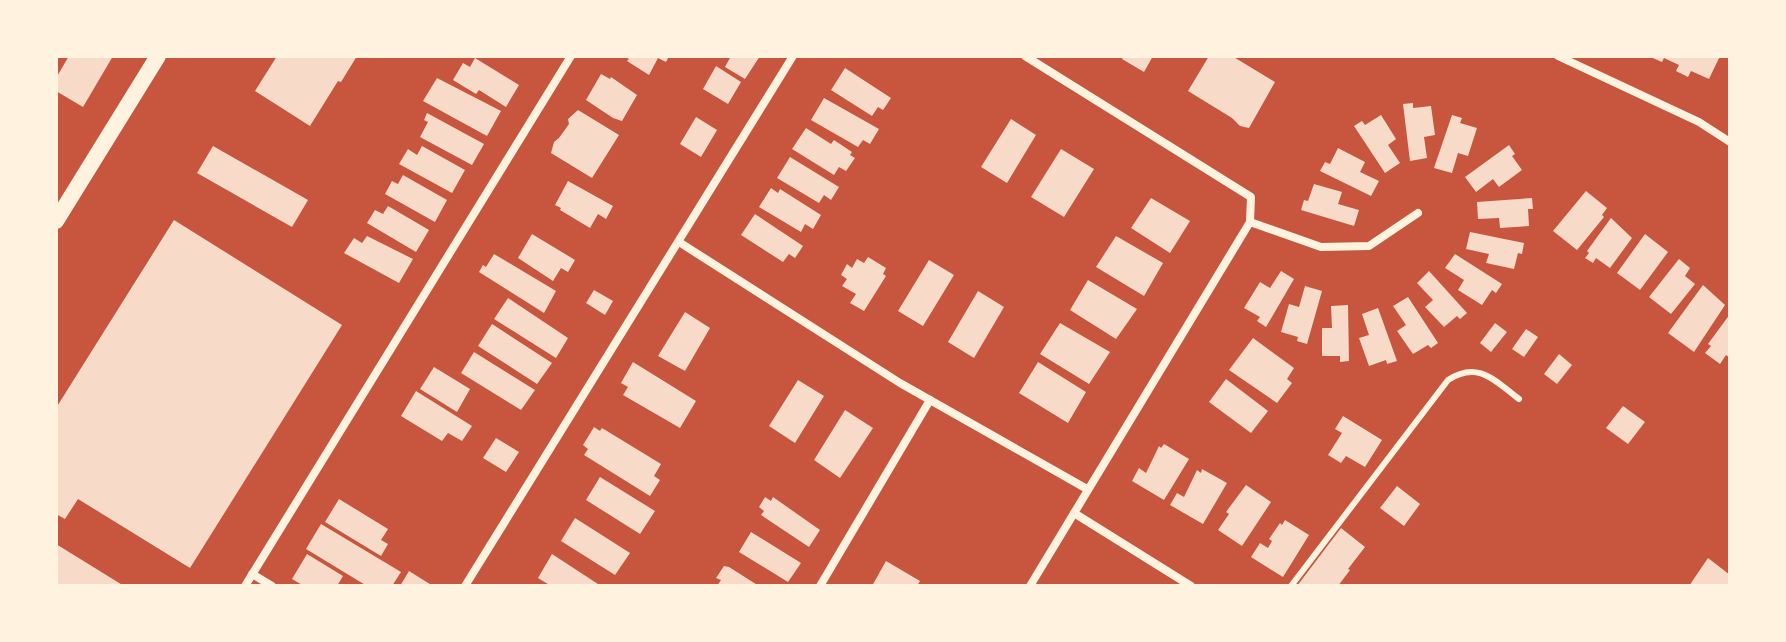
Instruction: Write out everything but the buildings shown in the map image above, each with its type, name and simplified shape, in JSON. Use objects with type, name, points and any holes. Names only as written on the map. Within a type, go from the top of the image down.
[{"type":"main road","points":[[56,221],[158,56]]},
{"type":"street","points":[[245,586],[571,56]]},
{"type":"street","points":[[465,586],[793,56]]},
{"type":"street","points":[[1025,56],[1251,197],[1250,222],[1030,586]]},
{"type":"street","points":[[1558,56],[1699,122],[1730,142]]},
{"type":"street","points":[[1250,222],[1321,247],[1369,246],[1418,213]]},
{"type":"street","points":[[679,242],[930,400],[1087,489]]},
{"type":"street","points":[[820,586],[930,400]]},
{"type":"street","points":[[1074,513],[1191,586]]},
{"type":"street","points":[[252,574],[272,586]]},
{"type":"lane","points":[[1291,586],[1448,380],[1460,372],[1472,370],[1491,378],[1519,399]]}]
